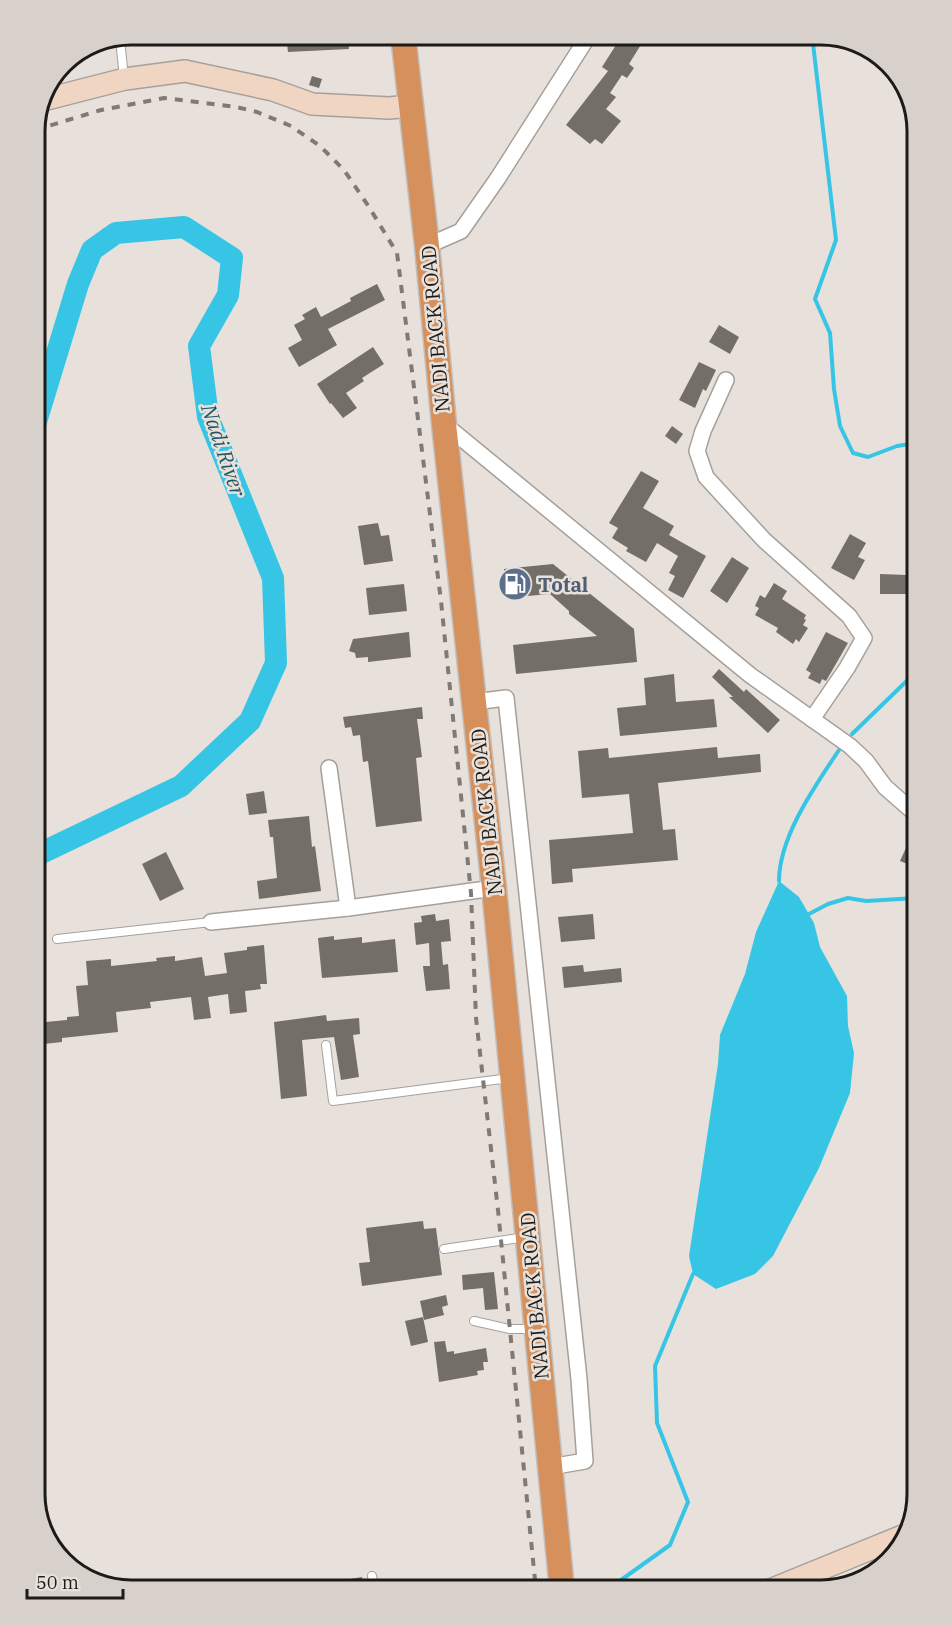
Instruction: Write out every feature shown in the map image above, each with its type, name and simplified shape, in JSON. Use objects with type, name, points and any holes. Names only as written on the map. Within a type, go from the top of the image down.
[{"type":"highway","name":"NADI BACK ROAD","points":[[404,45],[494,888],[561,1580]]},
{"type":"main road","points":[[52,98],[124,79],[184,70],[273,90],[312,104],[389,108],[410,106]]},
{"type":"main road","points":[[795,1580],[893,1540]]},
{"type":"street","points":[[427,246],[461,231],[498,178],[583,45]]},
{"type":"street","points":[[726,380],[703,431],[698,451],[706,477],[764,540],[849,616],[864,638],[847,668],[812,719]]},
{"type":"street","points":[[444,424],[750,675],[850,746],[866,761],[885,787],[907,806]]},
{"type":"street","points":[[474,702],[506,698],[579,1379],[585,1461],[550,1467]]},
{"type":"street","points":[[330,768],[348,908]]},
{"type":"street","points":[[211,922],[348,908],[494,888]]},
{"type":"lane","points":[[121,46],[124,79]]},
{"type":"lane","points":[[57,939],[211,922]]},
{"type":"lane","points":[[326,1045],[333,1101],[513,1078]]},
{"type":"lane","points":[[444,1249],[528,1237]]},
{"type":"lane","points":[[474,1321],[510,1329],[537,1328]]},
{"type":"lane","points":[[372,1576],[373,1580]]},
{"type":"water","points":[[779,881],[799,897],[814,923],[820,947],[847,996],[848,1026],[854,1053],[850,1093],[819,1168],[773,1256],[755,1274],[716,1289],[693,1274],[689,1256],[718,1064],[720,1035],[745,974],[756,932]]},
{"type":"building","points":[[287,45],[349,45],[349,49],[288,52]]},
{"type":"building","points":[[616,45],[641,45],[629,64],[634,68],[627,78],[622,75],[610,93],[616,97],[606,109],[621,121],[602,144],[595,139],[590,144],[566,125],[608,71],[602,67]]},
{"type":"building","points":[[312,76],[322,79],[319,88],[309,85]]},
{"type":"building","points":[[377,284],[385,300],[328,329],[337,345],[299,367],[288,348],[302,340],[294,325],[305,319],[302,315],[316,307],[321,317]]},
{"type":"building","points":[[719,325],[739,337],[730,354],[709,342]]},
{"type":"building","points":[[373,347],[384,364],[362,378],[364,381],[346,393],[357,408],[343,418],[330,404],[317,384]]},
{"type":"building","points":[[699,362],[716,370],[706,391],[703,389],[695,408],[679,400]]},
{"type":"building","points":[[672,426],[683,434],[676,444],[665,436]]},
{"type":"building","points":[[641,471],[659,481],[643,508],[674,526],[669,535],[706,556],[683,598],[668,590],[675,576],[669,573],[678,556],[657,543],[646,562],[626,551],[628,548],[612,538],[618,528],[609,523]]},
{"type":"building","points":[[378,523],[381,536],[389,535],[393,561],[364,565],[358,526]]},
{"type":"building","points":[[850,534],[866,543],[858,557],[865,560],[854,580],[831,568]]},
{"type":"building","points":[[732,557],[749,568],[727,603],[710,591]]},
{"type":"building","points":[[553,564],[634,629],[637,662],[516,674],[513,645],[597,636],[569,614],[569,611],[550,594],[506,598],[504,569]]},
{"type":"building","points":[[880,574],[907,575],[907,594],[880,594]]},
{"type":"building","points":[[774,583],[787,591],[782,599],[806,615],[803,625],[808,628],[799,642],[796,639],[793,644],[776,632],[778,628],[755,615],[759,608],[755,606],[760,595],[765,598]]},
{"type":"building","points":[[404,584],[407,611],[369,615],[366,588]]},
{"type":"building","points":[[409,632],[411,657],[368,662],[368,657],[356,658],[355,653],[349,651],[353,639]]},
{"type":"building","points":[[826,632],[848,643],[826,681],[822,679],[820,684],[808,678],[811,673],[806,670]]},
{"type":"building","points":[[719,669],[744,692],[746,689],[780,720],[768,733],[729,697],[733,697],[712,677]]},
{"type":"building","points":[[674,674],[676,702],[714,699],[717,727],[620,736],[617,708],[646,705],[644,678]]},
{"type":"building","points":[[422,707],[423,719],[417,719],[422,757],[416,758],[422,821],[376,827],[368,761],[363,762],[360,735],[353,736],[351,727],[345,728],[343,717]]},
{"type":"building","points":[[717,747],[718,758],[760,754],[761,772],[658,783],[663,830],[675,829],[678,860],[572,869],[573,882],[552,884],[549,840],[633,833],[629,794],[582,798],[578,751],[608,748],[609,758]]},
{"type":"building","points":[[264,791],[267,813],[249,815],[246,794]]},
{"type":"building","points":[[309,816],[312,847],[315,846],[321,891],[259,899],[257,881],[277,878],[273,837],[270,837],[268,820]]},
{"type":"building","points":[[907,846],[907,864],[900,861]]},
{"type":"building","points":[[166,852],[184,889],[160,901],[142,864]]},
{"type":"building","points":[[435,914],[436,921],[449,919],[451,941],[441,942],[443,965],[448,964],[450,989],[426,991],[423,966],[430,966],[429,943],[416,945],[414,923],[422,922],[421,916]]},
{"type":"building","points":[[593,914],[595,939],[561,942],[558,917]]},
{"type":"building","points":[[334,936],[334,940],[362,937],[362,943],[395,939],[398,972],[322,978],[318,938]]},
{"type":"building","points":[[264,945],[267,984],[260,984],[261,989],[245,991],[247,1012],[230,1014],[228,994],[208,997],[211,1018],[194,1020],[191,997],[150,1002],[151,1008],[116,1012],[118,1032],[62,1038],[62,1042],[45,1044],[45,1022],[67,1020],[67,1017],[79,1016],[76,986],[88,985],[86,961],[111,959],[111,966],[157,961],[156,958],[175,956],[175,961],[202,957],[205,976],[227,973],[224,953],[247,950],[247,947]]},
{"type":"building","points":[[583,965],[584,972],[621,968],[622,982],[564,988],[562,967]]},
{"type":"building","points":[[326,1015],[327,1021],[359,1018],[360,1034],[353,1035],[359,1077],[341,1080],[334,1037],[302,1040],[307,1096],[281,1099],[274,1022]]},
{"type":"building","points":[[423,1221],[424,1229],[436,1228],[442,1275],[362,1286],[359,1263],[370,1262],[366,1228]]},
{"type":"building","points":[[494,1272],[498,1309],[485,1310],[483,1288],[463,1290],[462,1275]]},
{"type":"building","points":[[446,1295],[448,1305],[442,1307],[444,1315],[424,1320],[420,1301]]},
{"type":"building","points":[[423,1317],[428,1342],[411,1346],[405,1321]]},
{"type":"building","points":[[445,1341],[447,1352],[454,1351],[454,1354],[486,1348],[488,1362],[483,1362],[484,1370],[477,1371],[478,1375],[439,1382],[434,1342]]},
{"type":"building","points":[[362,1577],[362,1580],[344,1580]]},
{"type":"waterway","points":[[813,45],[836,240],[815,299],[830,333],[834,389],[840,426],[853,453],[868,457],[907,444]]},
{"type":"waterway","name":"Nadi River","points":[[45,392],[78,284],[92,250],[116,233],[184,227],[232,258],[228,295],[199,346],[208,417],[273,578],[276,663],[250,721],[181,786],[45,851]]},
{"type":"waterway","points":[[852,734],[907,681]]},
{"type":"waterway","points":[[779,881],[785,847],[792,830],[809,796],[839,750]]},
{"type":"waterway","points":[[809,914],[828,904],[848,898],[866,901],[907,899]]},
{"type":"waterway","points":[[621,1580],[670,1545],[688,1502],[657,1423],[655,1366],[693,1274]]},
{"type":"railway","points":[[45,127],[101,110],[164,98],[236,107],[257,112],[291,126],[320,146],[344,170],[397,253],[441,601],[471,893],[476,1018],[498,1210],[535,1580]]},
{"type":"place","name":"Total","points":[[515,584]]}]
